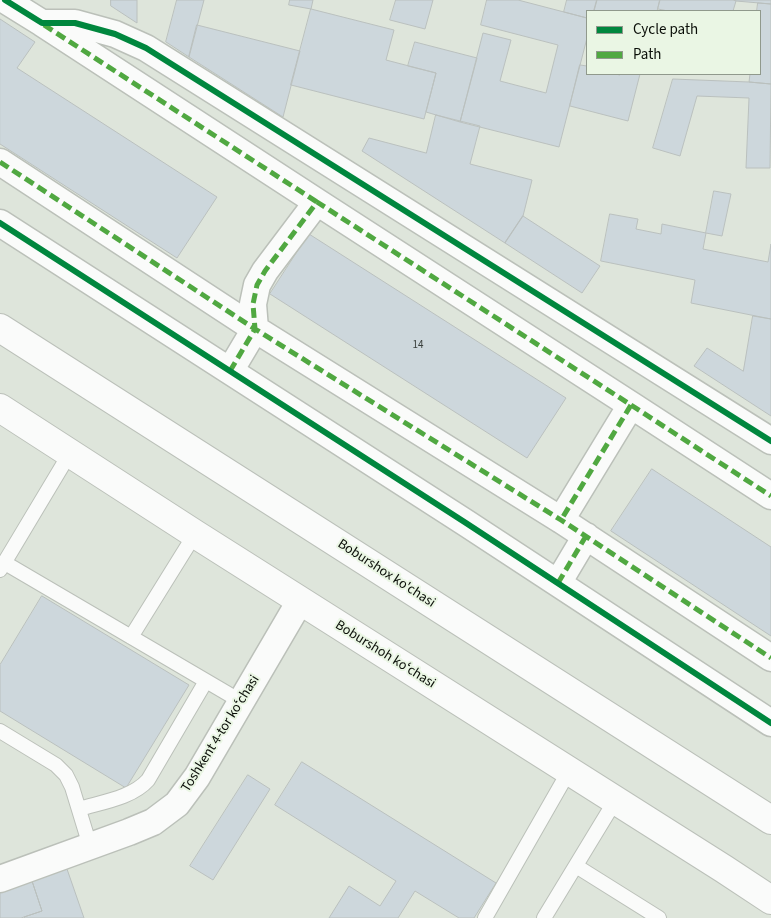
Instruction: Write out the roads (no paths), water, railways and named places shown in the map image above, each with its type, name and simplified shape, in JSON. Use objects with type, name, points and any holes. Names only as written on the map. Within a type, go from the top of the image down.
[{"type":"main road","name":"Boburshox ko'chasi","points":[[0,328],[771,820]]},
{"type":"main road","name":"Boburshoh koʻchasi","points":[[0,408],[771,900]]},
{"type":"street","points":[[5,0],[771,496]]},
{"type":"street","points":[[42,23],[76,23],[115,34],[146,48],[771,441]]},
{"type":"street","points":[[0,162],[255,329],[586,536],[771,658]]},
{"type":"street","points":[[230,371],[255,329],[254,304],[258,285],[265,271],[317,202]]},
{"type":"street","points":[[0,223],[558,583],[771,723]]},
{"type":"street","points":[[561,520],[630,405]]},
{"type":"street","points":[[558,583],[586,536]]},
{"type":"street","name":"Toshkent 4-tor koʻchasi","points":[[0,879],[153,822],[177,804],[197,777],[300,601]]},
{"type":"lane","points":[[70,454],[2,567],[131,637],[242,702]]},
{"type":"lane","points":[[131,637],[195,534]]},
{"type":"lane","points":[[79,809],[131,793],[142,787],[148,780],[206,681]]},
{"type":"lane","points":[[0,732],[56,765],[66,775],[72,787],[90,846]]},
{"type":"lane","points":[[485,918],[569,771]]},
{"type":"lane","points":[[544,918],[616,801]]},
{"type":"lane","points":[[576,866],[659,918]]}]
